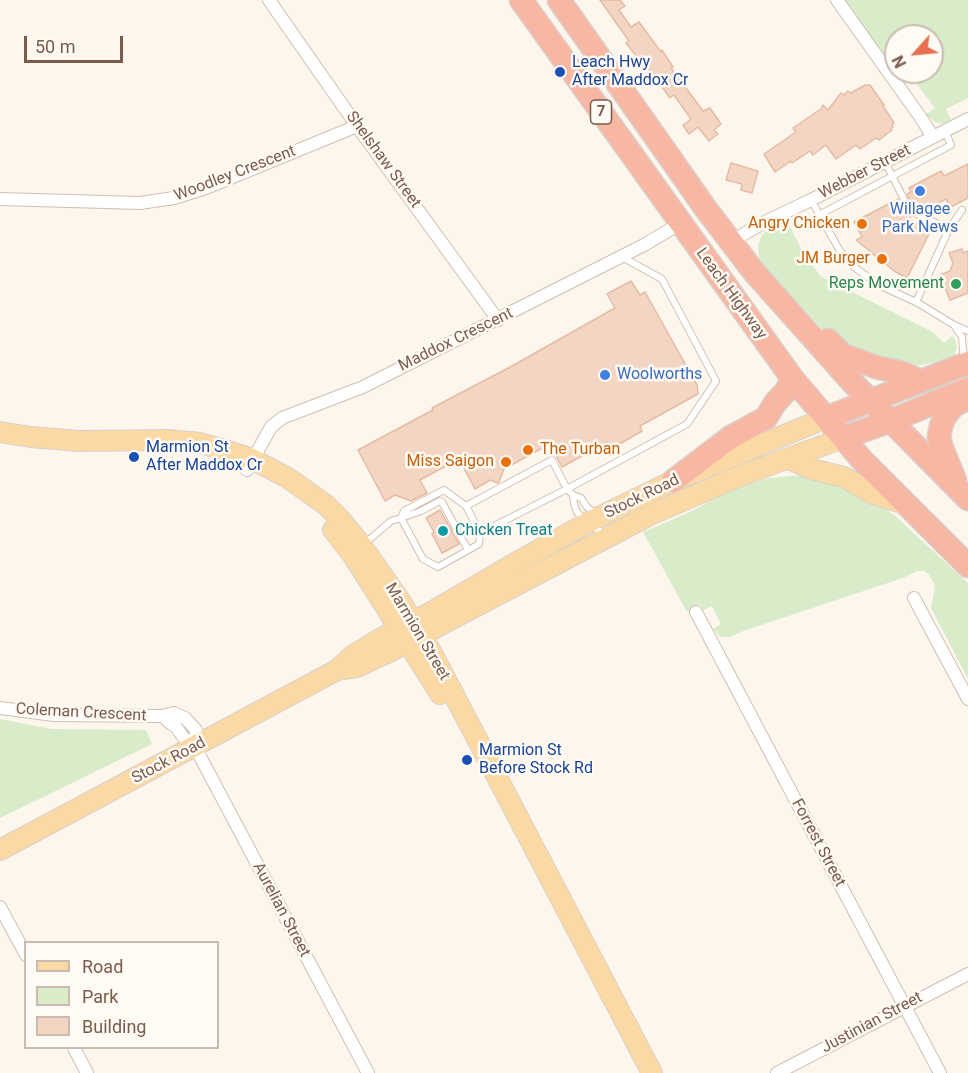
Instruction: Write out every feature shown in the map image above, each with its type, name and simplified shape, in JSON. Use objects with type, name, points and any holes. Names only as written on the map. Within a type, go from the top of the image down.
[{"type":"highway","name":"Leach Highway","points":[[521,0],[792,378],[862,460],[968,567]]},
{"type":"highway","name":"Leach Highway","points":[[559,0],[665,153],[754,272],[870,401],[964,495]]},
{"type":"highway","points":[[782,304],[809,323],[843,355],[879,368],[900,372],[921,381]]},
{"type":"highway","name":"Stock Road","points":[[826,418],[966,364]]},
{"type":"highway","points":[[673,481],[731,437],[766,418],[775,403],[787,390],[792,378]]},
{"type":"highway","name":"Stock Road","points":[[843,438],[968,389]]},
{"type":"highway","points":[[964,495],[939,437],[944,418],[953,406],[968,398]]},
{"type":"main road","name":"Stock Road","points":[[410,632],[594,520],[673,481],[826,418]]},
{"type":"main road","name":"Marmion Street","points":[[0,432],[78,441],[168,440],[200,443],[222,449],[250,464],[288,478],[326,505],[340,519],[357,550],[410,632],[652,1073]]},
{"type":"main road","name":"Stock Road","points":[[0,850],[337,670],[352,656],[410,632],[650,515],[741,476],[843,438]]},
{"type":"main road","name":"Marmion Street","points":[[0,443],[26,448],[77,451],[196,454],[250,464]]},
{"type":"main road","points":[[789,459],[811,469],[844,477],[873,494],[905,504]]},
{"type":"main road","name":"Marmion Street","points":[[410,632],[439,693],[474,755],[640,1073]]},
{"type":"street","name":"Shelshaw Street","points":[[269,0],[498,320]]},
{"type":"street","points":[[837,0],[933,137]]},
{"type":"street","name":"Webber Street","points":[[730,242],[968,119]]},
{"type":"street","name":"Woodley Crescent","points":[[0,199],[140,203],[174,198],[206,189],[357,126]]},
{"type":"street","name":"Maddox Crescent","points":[[250,464],[271,427],[282,418],[363,387],[644,245],[681,223]]},
{"type":"street","points":[[914,598],[968,699]]},
{"type":"street","name":"Forrest Street","points":[[696,612],[939,1073]]},
{"type":"street","name":"Coleman Crescent","points":[[0,708],[54,715],[163,716],[195,747]]},
{"type":"street","name":"Aurelian Street","points":[[195,747],[368,1073]]},
{"type":"street","points":[[0,906],[24,951]]},
{"type":"street","name":"Justinian Street","points":[[777,1073],[968,974]]},
{"type":"street","points":[[75,1049],[87,1073]]},
{"type":"lane","points":[[819,215],[951,144],[945,131]]},
{"type":"lane","points":[[885,162],[910,211],[949,229]]},
{"type":"lane","points":[[811,200],[840,251],[854,267],[879,285],[968,331]]},
{"type":"lane","points":[[915,302],[949,229],[962,210]]},
{"type":"lane","points":[[480,533],[687,424],[716,381],[662,279],[621,256]]},
{"type":"lane","points":[[954,325],[962,337],[966,364]]},
{"type":"lane","points":[[466,506],[552,460],[567,489],[580,498],[608,536]]},
{"type":"lane","points":[[444,490],[466,506],[480,533],[479,544],[438,567],[423,559],[400,518],[404,511],[444,490]]},
{"type":"lane","points":[[573,495],[577,512],[594,520]]},
{"type":"lane","points":[[357,550],[391,521],[421,511],[440,501],[468,550]]},
{"type":"green space","points":[[844,0],[968,0],[968,98],[946,109],[951,120],[942,124],[935,122],[926,114],[935,108],[917,84],[944,84],[944,24],[884,24],[884,56]]},
{"type":"green space","points":[[788,223],[802,250],[820,276],[931,331],[944,343],[952,336],[957,348],[954,356],[947,360],[915,366],[892,365],[863,357],[826,333],[765,268],[759,257],[758,245],[762,235],[768,230],[769,232]]},
{"type":"green space","points":[[802,475],[854,487],[894,515],[968,583],[968,679],[931,608],[935,587],[929,575],[924,571],[917,571],[903,578],[730,637],[721,637],[713,629],[721,624],[712,606],[703,610],[700,604],[687,612],[643,532],[690,512],[723,492],[768,478]]},
{"type":"green space","points":[[0,719],[52,729],[146,730],[152,744],[0,818]]},
{"type":"building","points":[[600,0],[620,0],[625,6],[619,10],[631,27],[639,22],[661,52],[662,50],[673,67],[671,68],[703,111],[710,108],[721,124],[714,130],[718,134],[709,141],[698,127],[689,134],[683,125],[691,119],[674,95],[670,98],[650,70],[648,71],[626,43],[629,41]]},
{"type":"building","points":[[865,85],[870,85],[884,105],[894,123],[892,130],[879,140],[876,138],[860,149],[856,145],[836,159],[826,145],[813,155],[810,151],[775,172],[764,154],[796,132],[793,128],[821,109],[823,105],[828,110],[841,93],[844,95],[848,91],[851,93]]},
{"type":"building","points":[[731,163],[758,171],[752,193],[741,190],[742,184],[726,180]]},
{"type":"building","points":[[968,164],[968,198],[951,207],[946,199],[922,211],[914,207],[907,194],[911,192],[909,188],[941,171],[944,176]]},
{"type":"building","points":[[898,199],[905,213],[911,217],[908,219],[931,230],[907,278],[894,271],[856,240],[862,237],[854,222]]},
{"type":"building","points":[[962,249],[963,253],[968,251],[968,293],[950,300],[940,275],[950,271],[953,263],[949,253]]},
{"type":"building","points":[[631,281],[640,295],[645,292],[697,385],[698,394],[640,426],[642,431],[611,449],[607,442],[562,467],[550,444],[504,469],[498,483],[490,480],[475,489],[459,459],[420,480],[427,493],[411,501],[395,495],[385,501],[358,450],[615,308],[607,294]]},
{"type":"building","name":"Chicken Treat","points":[[440,510],[459,544],[442,553],[426,518]]},
{"type":"place","name":"Leach Hwy After Maddox Cr","points":[[560,72]]},
{"type":"place","name":"Willagee Park News","points":[[920,191]]},
{"type":"place","name":"Angry Chicken","points":[[862,224]]},
{"type":"place","name":"JM Burger","points":[[882,259]]},
{"type":"place","name":"Reps Movement","points":[[956,284]]},
{"type":"place","name":"Woolworths","points":[[605,375]]},
{"type":"place","name":"The Turban","points":[[528,450]]},
{"type":"place","name":"Marmion St After Maddox Cr","points":[[134,457]]},
{"type":"place","name":"Miss Saigon","points":[[506,462]]},
{"type":"place","name":"Chicken Treat","points":[[443,531]]},
{"type":"place","name":"Marmion St Before Stock Rd","points":[[467,760]]}]
